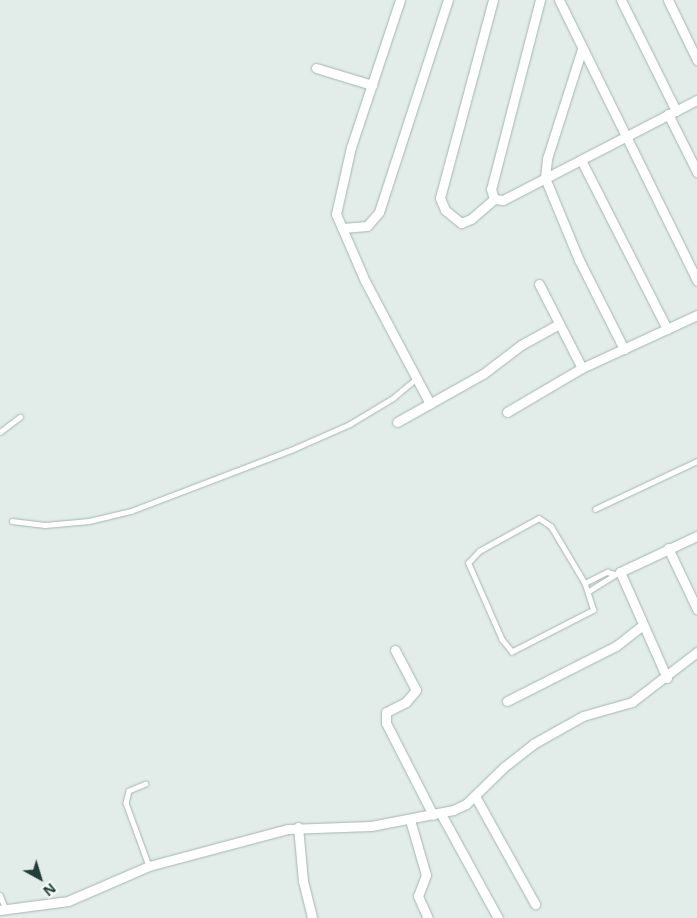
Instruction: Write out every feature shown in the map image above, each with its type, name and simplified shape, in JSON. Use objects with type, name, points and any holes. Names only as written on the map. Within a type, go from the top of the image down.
[{"type":"street","points":[[400,0],[372,85],[338,199],[336,214],[365,281],[430,404]]},
{"type":"street","points":[[343,228],[367,226],[380,212],[448,0]]},
{"type":"street","points":[[494,0],[440,198],[445,210],[461,223],[471,219],[494,199],[503,200],[697,100]]},
{"type":"street","points":[[494,199],[491,189],[540,0]]},
{"type":"street","points":[[558,0],[697,281]]},
{"type":"street","points":[[622,0],[697,172]]},
{"type":"street","points":[[668,0],[697,60]]},
{"type":"street","points":[[582,49],[552,143],[545,178],[579,260],[624,349]]},
{"type":"street","points":[[316,68],[372,85]]},
{"type":"street","points":[[581,160],[667,329]]},
{"type":"street","points":[[539,284],[582,368]]},
{"type":"street","points":[[507,412],[582,368],[697,315]]},
{"type":"street","points":[[397,422],[430,404],[558,324]]},
{"type":"street","points":[[666,678],[643,625],[617,573],[697,536]]},
{"type":"street","points":[[668,548],[697,609]]},
{"type":"street","points":[[508,701],[616,646],[643,625]]},
{"type":"street","points":[[395,650],[416,690],[406,702],[386,712],[386,723],[498,918]]},
{"type":"street","points":[[3,909],[80,898],[148,866],[298,827],[370,826],[437,814],[466,804],[504,767],[533,744],[583,716],[632,702],[666,678],[697,652]]},
{"type":"street","points":[[475,796],[535,904]]},
{"type":"street","points":[[410,820],[426,875],[418,896],[428,918]]},
{"type":"street","points":[[298,827],[303,881],[312,918]]},
{"type":"lane","points":[[12,521],[44,525],[89,521],[131,511],[292,450],[350,424],[393,398],[416,379]]},
{"type":"lane","points":[[0,432],[20,417]]},
{"type":"lane","points":[[595,509],[697,461]]},
{"type":"lane","points":[[539,518],[551,526],[589,591],[594,610],[592,613],[512,652],[502,640],[468,563],[479,551],[539,518]]},
{"type":"lane","points":[[585,583],[607,572],[617,573]]},
{"type":"lane","points":[[589,591],[609,581],[617,573]]},
{"type":"lane","points":[[146,784],[129,791],[126,803],[148,866]]},
{"type":"lane","points":[[0,895],[3,909]]}]
